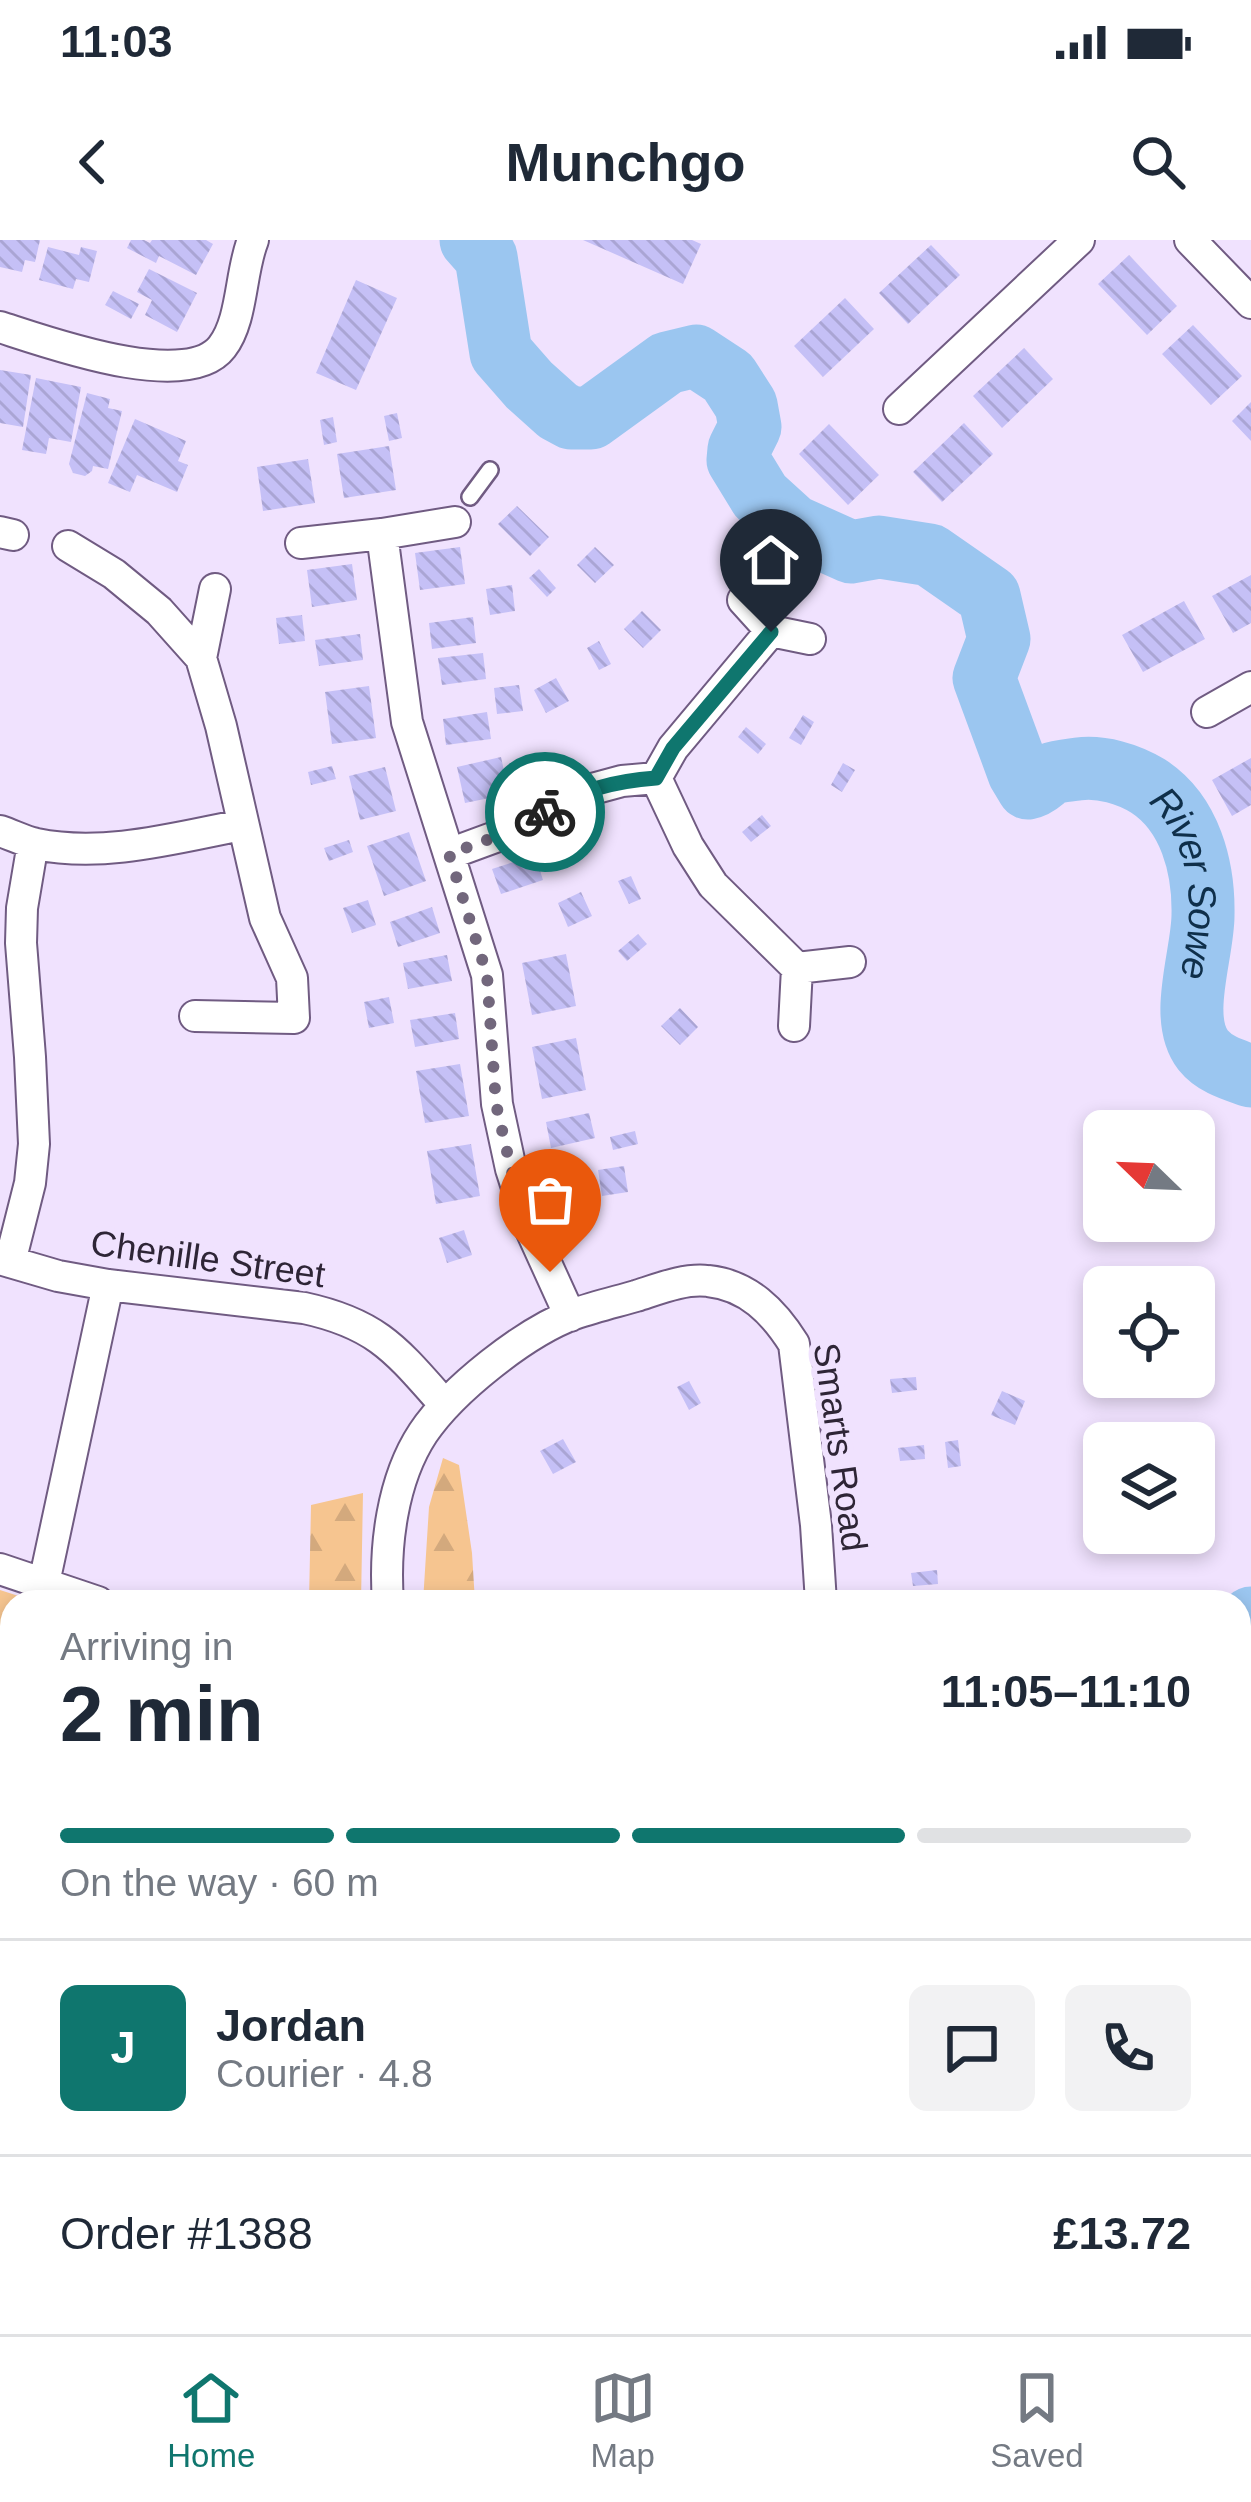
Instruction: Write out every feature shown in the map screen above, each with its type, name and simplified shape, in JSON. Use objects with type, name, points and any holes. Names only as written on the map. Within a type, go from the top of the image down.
[{"type":"street","points":[[0,327],[119,360],[197,364],[211,358],[232,330],[253,240]]},
{"type":"street","points":[[899,409],[1078,240]]},
{"type":"street","points":[[1190,240],[1251,303]]},
{"type":"street","points":[[301,543],[382,534],[463,510]]},
{"type":"street","points":[[382,534],[407,722],[487,975],[496,1104],[511,1169],[530,1228],[570,1316]]},
{"type":"street","points":[[68,546],[159,611],[201,658],[265,918],[292,978],[294,1018],[195,1016]]},
{"type":"street","points":[[201,658],[215,589]]},
{"type":"street","points":[[743,600],[771,632],[810,639]]},
{"type":"street","points":[[656,778],[673,748],[771,632]]},
{"type":"street","points":[[1207,712],[1251,687]]},
{"type":"street","points":[[449,854],[517,829],[585,790],[656,778]]},
{"type":"street","points":[[656,778],[688,846],[713,885],[796,968],[794,1026]]},
{"type":"street","points":[[0,831],[33,843],[91,850],[242,825]]},
{"type":"street","points":[[5,1261],[30,1183],[34,1144],[21,943],[33,843]]},
{"type":"street","points":[[796,968],[850,962]]},
{"type":"street","name":"Chenille Street","points":[[5,1261],[108,1285],[334,1315],[388,1344],[446,1405]]},
{"type":"street","name":"Smarts Road","points":[[387,1590],[403,1471],[446,1405],[506,1352],[570,1316],[671,1285],[705,1280],[759,1301],[779,1319],[794,1344],[820,1590]]},
{"type":"street","points":[[44,1583],[108,1285]]},
{"type":"street","points":[[0,1569],[64,1590]]},
{"type":"lane","points":[[463,510],[490,470]]},
{"type":"green space","points":[[443,1458],[459,1465],[474,1590],[424,1590],[429,1507]]},
{"type":"green space","points":[[363,1493],[361,1590],[309,1590],[311,1505]]},
{"type":"building","points":[[0,240],[40,240],[35,262],[25,260],[22,272],[0,267]]},
{"type":"building","points":[[131,240],[206,240],[213,244],[196,275],[159,256],[156,263],[127,248]]},
{"type":"building","points":[[583,240],[692,240],[701,244],[683,284]]},
{"type":"building","points":[[931,245],[960,275],[908,324],[879,293]]},
{"type":"building","points":[[48,247],[79,255],[81,247],[97,251],[89,282],[76,279],[73,289],[39,280]]},
{"type":"building","points":[[1129,255],[1177,306],[1147,335],[1098,284]]},
{"type":"building","points":[[149,269],[197,293],[177,332],[145,315],[152,300],[137,292]]},
{"type":"building","points":[[356,280],[397,298],[356,390],[316,373]]},
{"type":"building","points":[[113,291],[139,304],[131,319],[105,305]]},
{"type":"building","points":[[845,298],[874,329],[823,377],[794,346]]},
{"type":"building","points":[[1193,325],[1242,376],[1211,405],[1162,354]]},
{"type":"building","points":[[1024,348],[1053,379],[1002,428],[973,396]]},
{"type":"building","points":[[0,370],[31,375],[23,427],[0,423]]},
{"type":"building","points":[[36,378],[81,387],[71,442],[49,438],[46,454],[22,450]]},
{"type":"building","points":[[87,393],[110,399],[108,408],[122,411],[108,469],[93,466],[85,476],[73,473],[69,464]]},
{"type":"building","points":[[1251,402],[1251,441],[1232,421]]},
{"type":"building","points":[[397,413],[402,438],[389,441],[384,416]]},
{"type":"building","points":[[333,417],[337,442],[324,445],[320,420]]},
{"type":"building","points":[[135,419],[186,441],[178,461],[188,465],[177,492],[137,475],[130,492],[108,483]]},
{"type":"building","points":[[964,423],[993,454],[942,502],[913,472]]},
{"type":"building","points":[[829,424],[879,475],[848,505],[799,454]]},
{"type":"building","points":[[389,446],[396,490],[344,498],[337,454]]},
{"type":"building","points":[[308,459],[315,503],[263,511],[257,467]]},
{"type":"building","points":[[517,506],[549,537],[530,556],[498,524]]},
{"type":"building","points":[[460,547],[465,584],[420,590],[415,553]]},
{"type":"building","points":[[595,547],[614,565],[595,583],[577,565]]},
{"type":"building","points":[[352,564],[357,600],[312,607],[307,570]]},
{"type":"building","points":[[539,569],[556,588],[547,597],[529,578]]},
{"type":"building","points":[[1251,575],[1251,623],[1233,633],[1212,596]]},
{"type":"building","points":[[512,585],[515,611],[490,615],[486,589]]},
{"type":"building","points":[[1184,601],[1205,639],[1143,672],[1122,635]]},
{"type":"building","points":[[642,611],[661,630],[643,648],[624,629]]},
{"type":"building","points":[[302,615],[305,641],[279,644],[276,618]]},
{"type":"building","points":[[473,617],[476,643],[432,649],[429,623]]},
{"type":"building","points":[[360,634],[363,660],[319,666],[315,640]]},
{"type":"building","points":[[599,641],[611,664],[599,670],[587,648]]},
{"type":"building","points":[[483,653],[486,679],[442,685],[438,658]]},
{"type":"building","points":[[556,678],[569,701],[546,713],[534,690]]},
{"type":"building","points":[[519,685],[523,711],[497,714],[494,688]]},
{"type":"building","points":[[369,686],[376,738],[332,744],[325,692]]},
{"type":"building","points":[[487,712],[491,739],[446,745],[443,719]]},
{"type":"building","points":[[803,715],[814,722],[801,745],[789,738]]},
{"type":"building","points":[[746,727],[766,744],[758,754],[738,737]]},
{"type":"building","points":[[501,757],[509,794],[465,803],[457,767]]},
{"type":"building","points":[[1251,758],[1251,805],[1232,816],[1212,780]]},
{"type":"building","points":[[843,763],[855,770],[842,792],[831,785]]},
{"type":"building","points":[[332,766],[336,779],[311,785],[308,772]]},
{"type":"building","points":[[385,767],[396,811],[360,820],[349,776]]},
{"type":"building","points":[[762,815],[771,826],[751,842],[742,832]]},
{"type":"building","points":[[409,832],[426,881],[384,896],[367,846]]},
{"type":"building","points":[[349,840],[353,852],[329,861],[324,848]]},
{"type":"building","points":[[535,855],[543,880],[501,894],[492,869]]},
{"type":"building","points":[[631,876],[641,899],[629,904],[618,881]]},
{"type":"building","points":[[581,892],[592,916],[568,927],[558,903]]},
{"type":"building","points":[[368,900],[376,925],[352,933],[343,908]]},
{"type":"building","points":[[432,907],[440,933],[398,947],[390,922]]},
{"type":"building","points":[[638,934],[647,944],[627,961],[618,951]]},
{"type":"building","points":[[566,954],[576,1006],[532,1015],[522,963]]},
{"type":"building","points":[[447,955],[452,981],[408,989],[403,963]]},
{"type":"building","points":[[389,997],[394,1023],[369,1028],[364,1002]]},
{"type":"building","points":[[680,1008],[698,1027],[680,1045],[661,1026]]},
{"type":"building","points":[[455,1013],[459,1039],[415,1047],[410,1020]]},
{"type":"building","points":[[576,1038],[586,1090],[542,1099],[532,1047]]},
{"type":"building","points":[[460,1064],[469,1116],[425,1123],[416,1071]]},
{"type":"building","points":[[589,1113],[595,1138],[551,1148],[546,1122]]},
{"type":"building","points":[[635,1131],[638,1144],[613,1150],[610,1137]]},
{"type":"building","points":[[471,1144],[480,1196],[436,1204],[427,1151]]},
{"type":"building","points":[[624,1166],[628,1192],[602,1196],[598,1170]]},
{"type":"building","points":[[464,1230],[472,1255],[447,1263],[439,1238]]},
{"type":"building","points":[[916,1377],[917,1390],[892,1393],[890,1379]]},
{"type":"building","points":[[689,1381],[701,1403],[689,1410],[677,1387]]},
{"type":"building","points":[[1002,1391],[1025,1401],[1015,1425],[991,1415]]},
{"type":"building","points":[[563,1439],[576,1462],[553,1474],[540,1451]]},
{"type":"building","points":[[958,1440],[961,1466],[948,1468],[945,1442]]},
{"type":"building","points":[[924,1445],[925,1459],[900,1461],[898,1448]]},
{"type":"building","points":[[937,1570],[938,1584],[913,1586],[911,1573]]},
{"type":"waterway","name":"River Sowe","points":[[471,240],[486,257],[501,353],[558,411],[571,418],[591,418],[667,363],[696,356],[728,377],[746,405],[750,427],[738,460],[760,496],[793,526],[851,552],[879,547],[930,555],[989,596],[999,639],[984,678],[1028,788],[1061,771],[1114,772],[1148,786],[1184,826],[1197,860],[1203,897],[1192,1003],[1196,1036],[1213,1060],[1251,1076]]},
{"type":"way so far","points":[[545,812],[517,829],[449,854],[487,975],[496,1104],[511,1169],[550,1272]]},
{"type":"route","points":[[545,812],[585,790],[656,778],[673,748],[771,632]]}]
